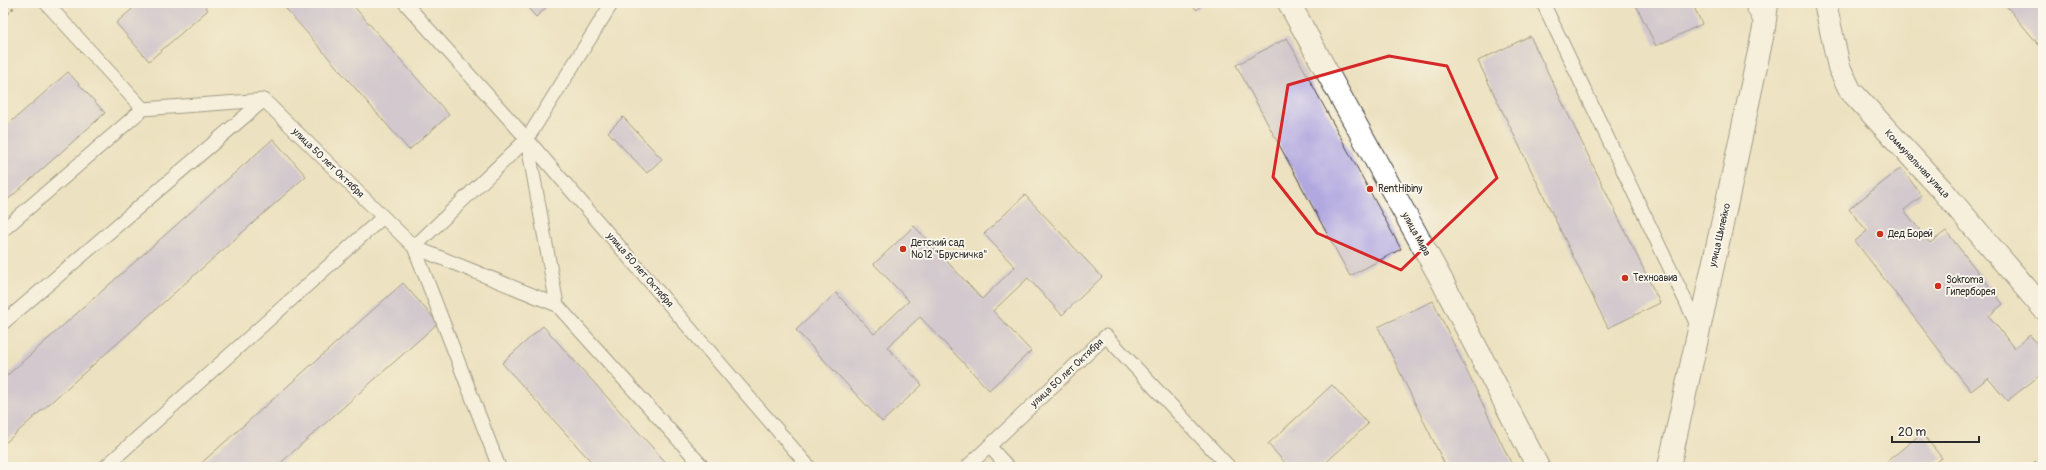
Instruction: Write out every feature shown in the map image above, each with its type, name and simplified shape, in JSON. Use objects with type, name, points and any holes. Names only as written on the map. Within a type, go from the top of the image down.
[{"type":"street","name":"улица Мира","points":[[1289,3],[1441,279],[1538,467]]},
{"type":"street","name":"улица Шилейко","points":[[1668,467],[1764,28],[1767,3]]},
{"type":"street","name":"Коммунальная улица","points":[[1825,3],[1839,67],[1850,90],[1943,191],[2043,308]]},
{"type":"lane","points":[[46,3],[142,109]]},
{"type":"lane","name":"улица 50 лет Октября","points":[[405,3],[526,139],[809,467]]},
{"type":"lane","points":[[612,3],[526,139],[414,247],[557,305],[703,467]]},
{"type":"lane","points":[[1543,3],[1699,329]]},
{"type":"lane","points":[[1751,3],[1764,28]]},
{"type":"lane","points":[[3,230],[142,109],[264,100]]},
{"type":"lane","points":[[3,323],[264,100]]},
{"type":"lane","name":"улица 50 лет Октября","points":[[264,100],[414,247],[499,467]]},
{"type":"lane","points":[[526,139],[557,305]]},
{"type":"lane","points":[[105,467],[383,217]]},
{"type":"lane","name":"улица 50 лет Октября","points":[[967,467],[1106,336],[1229,467]]},
{"type":"lane","points":[[989,446],[1008,467]]},
{"type":"path","points":[[3,18],[18,3]]},
{"type":"path","points":[[2029,467],[2043,456]]},
{"type":"highlighted area","points":[[1389,56],[1447,66],[1497,178],[1401,270],[1317,233],[1273,177],[1288,85]]},
{"type":"building","points":[[139,3],[202,3],[208,10],[149,61],[116,23]]},
{"type":"building","points":[[281,3],[351,3],[449,115],[409,150]]},
{"type":"building","points":[[524,3],[551,3],[536,17]]},
{"type":"building","points":[[1189,3],[1203,3],[1197,10]]},
{"type":"building","points":[[1635,3],[1692,3],[1702,24],[1656,46]]},
{"type":"building","points":[[2004,3],[2043,3],[2043,50]]},
{"type":"building","points":[[1530,36],[1660,303],[1608,328],[1478,61]]},
{"type":"building","points":[[1287,38],[1401,249],[1350,276],[1236,65]]},
{"type":"building","points":[[68,72],[105,113],[3,204],[3,129]]},
{"type":"building","points":[[623,117],[662,159],[647,173],[608,132]]},
{"type":"building","points":[[273,139],[306,176],[5,443],[3,441],[3,379]]},
{"type":"building","points":[[1901,168],[1922,196],[1904,210],[1930,243],[1946,231],[2003,304],[1989,316],[2014,348],[2030,335],[2043,351],[2043,373],[2007,401],[1988,378],[1971,391],[1855,241],[1867,231],[1849,209]]},
{"type":"building","points":[[1025,195],[1102,277],[1062,315],[1028,278],[993,311],[1031,351],[989,390],[920,317],[887,347],[922,385],[882,422],[796,330],[836,293],[874,334],[909,301],[874,264],[914,226],[982,299],[1015,267],[984,234]]},
{"type":"building","points":[[403,283],[438,323],[276,467],[197,467]]},
{"type":"building","points":[[1433,301],[1513,467],[1446,467],[1378,327]]},
{"type":"building","points":[[543,326],[670,467],[596,467],[502,363]]},
{"type":"building","points":[[1332,385],[1368,424],[1321,467],[1289,467],[1268,444]]},
{"type":"building","points":[[1922,433],[1942,458],[1931,467],[1880,467]]},
{"type":"building","points":[[1174,462],[1179,467],[1168,467]]},
{"type":"place","name":"RentHibiny","points":[[1370,189]]},
{"type":"place","name":"Дед Борей","points":[[1880,234]]},
{"type":"place","name":"Детский сад №12 \"Брусничка\"","points":[[903,249]]},
{"type":"place","name":"Техноавиа","points":[[1625,278]]},
{"type":"place","name":"Sokroma Гиперборея","points":[[1938,286]]}]
